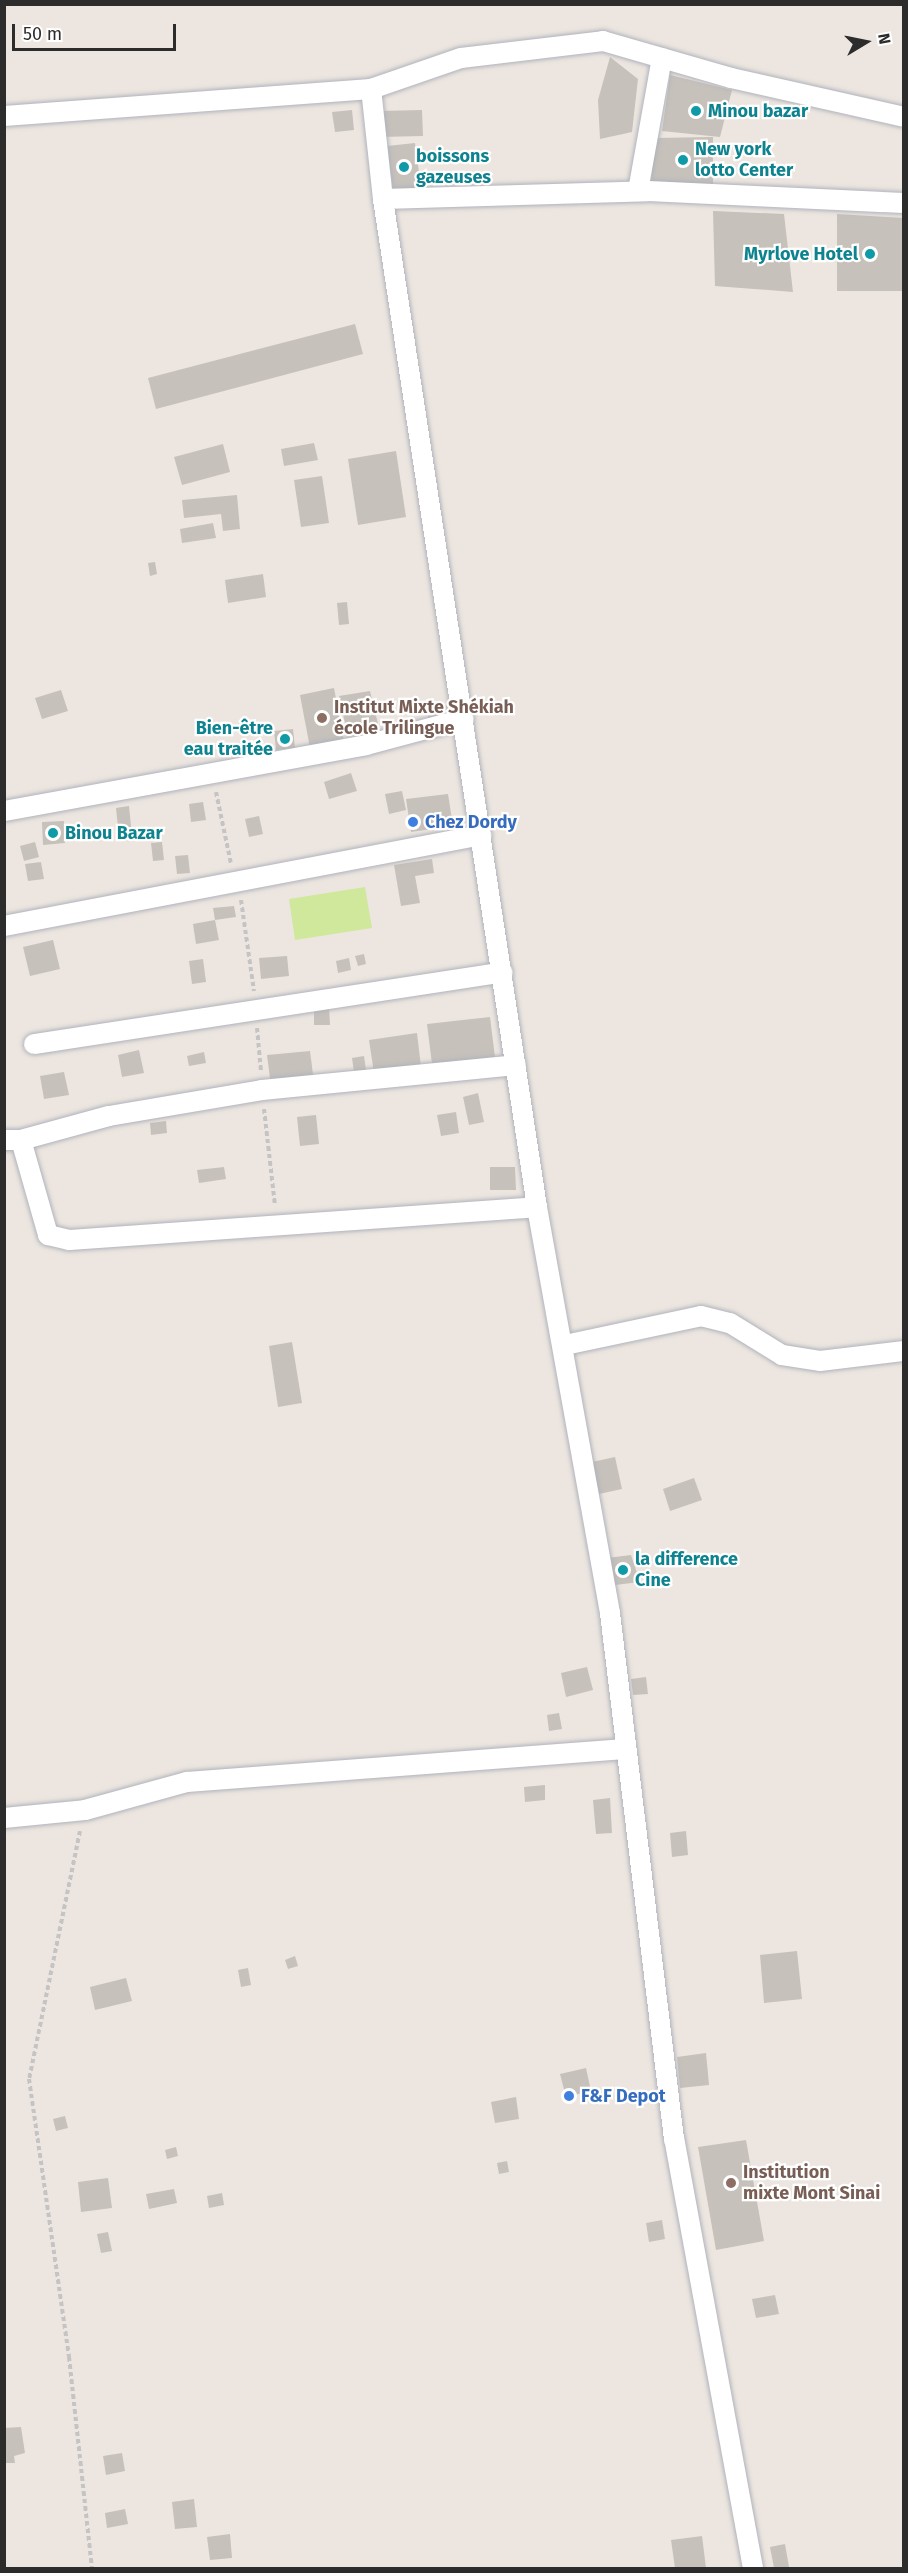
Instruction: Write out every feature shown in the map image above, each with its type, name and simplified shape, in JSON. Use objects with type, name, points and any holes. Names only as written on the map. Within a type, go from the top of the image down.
[{"type":"street","points":[[4,116],[371,88],[461,58],[603,41],[662,58],[903,117]]},
{"type":"street","points":[[638,191],[662,58]]},
{"type":"street","points":[[371,88],[383,199],[537,1207],[565,1345],[610,1613],[674,2139],[753,2568]]},
{"type":"street","points":[[383,199],[638,191],[903,203]]},
{"type":"street","points":[[4,811],[366,745],[464,719]]},
{"type":"street","points":[[4,926],[481,835]]},
{"type":"street","points":[[34,1044],[502,972]]},
{"type":"street","points":[[516,1065],[262,1090],[109,1116],[13,1140],[48,1235],[69,1240],[537,1207]]},
{"type":"street","points":[[565,1345],[701,1316],[730,1323],[791,1357],[820,1361],[903,1351]]},
{"type":"street","points":[[4,1818],[85,1810],[187,1782],[625,1749]]},
{"type":"path","points":[[85,1810],[29,2079],[69,2356],[92,2568]]},
{"type":"green space","points":[[365,887],[372,928],[295,940],[289,899]]},
{"type":"building","points":[[610,57],[638,79],[632,132],[600,139],[598,100]]},
{"type":"building","name":"Minou bazar","points":[[670,75],[732,90],[720,137],[662,131]]},
{"type":"building","points":[[352,110],[354,130],[335,132],[332,112]]},
{"type":"building","points":[[422,110],[423,136],[380,137],[379,111]]},
{"type":"building","name":"New york lotto Center","points":[[713,137],[713,186],[651,182],[655,138]]},
{"type":"building","name":"boissons gazeuses","points":[[415,143],[421,187],[393,190],[387,146]]},
{"type":"building","points":[[713,211],[784,214],[793,292],[715,286]]},
{"type":"building","name":"Myrlove Hotel","points":[[837,214],[904,218],[904,291],[837,291]]},
{"type":"building","points":[[355,324],[363,354],[156,409],[148,378]]},
{"type":"building","points":[[314,443],[318,460],[284,466],[281,449]]},
{"type":"building","points":[[223,444],[230,472],[182,485],[174,457]]},
{"type":"building","points":[[396,451],[406,517],[358,525],[348,459]]},
{"type":"building","points":[[322,476],[329,523],[301,527],[294,480]]},
{"type":"building","points":[[237,495],[240,529],[223,531],[221,514],[184,518],[182,500]]},
{"type":"building","points":[[213,523],[216,538],[182,543],[180,529]]},
{"type":"building","points":[[155,562],[157,574],[150,576],[148,563]]},
{"type":"building","points":[[263,574],[266,597],[228,603],[225,580]]},
{"type":"building","points":[[347,602],[349,624],[339,625],[337,603]]},
{"type":"building","name":"Institut Mixte Shékiah école Trilingue","points":[[334,688],[344,742],[310,748],[300,695]]},
{"type":"building","points":[[61,690],[68,711],[42,719],[35,698]]},
{"type":"building","points":[[370,691],[379,728],[348,737],[339,696]]},
{"type":"building","points":[[455,705],[456,719],[428,720],[428,706]]},
{"type":"building","name":"Bien-être eau traitée","points":[[293,729],[295,748],[276,750],[274,731]]},
{"type":"building","points":[[351,773],[357,791],[329,799],[324,782]]},
{"type":"building","points":[[402,791],[406,810],[389,814],[385,794]]},
{"type":"building","points":[[448,794],[453,826],[411,832],[406,799]]},
{"type":"building","points":[[203,802],[206,820],[191,822],[189,804]]},
{"type":"building","points":[[129,806],[132,836],[119,837],[116,808]]},
{"type":"building","points":[[259,816],[263,834],[249,837],[245,819]]},
{"type":"building","name":"Binou Bazar","points":[[64,821],[65,843],[43,845],[42,822]]},
{"type":"building","points":[[35,842],[39,857],[24,861],[20,846]]},
{"type":"building","points":[[162,842],[164,860],[153,861],[151,843]]},
{"type":"building","points":[[188,855],[190,873],[177,874],[175,856]]},
{"type":"building","points":[[432,859],[434,873],[415,876],[420,903],[401,906],[394,865]]},
{"type":"building","points":[[41,862],[44,879],[28,881],[25,864]]},
{"type":"building","points":[[234,906],[236,917],[215,920],[213,908]]},
{"type":"building","points":[[215,920],[219,940],[196,944],[193,924]]},
{"type":"building","points":[[53,940],[60,969],[30,976],[23,947]]},
{"type":"building","points":[[364,954],[366,964],[358,966],[355,956]]},
{"type":"building","points":[[287,956],[289,976],[261,979],[259,958]]},
{"type":"building","points":[[349,958],[351,970],[338,973],[336,961]]},
{"type":"building","points":[[203,959],[206,982],[192,984],[189,961]]},
{"type":"building","points":[[329,1007],[330,1025],[314,1025],[314,1008]]},
{"type":"building","points":[[490,1017],[495,1057],[432,1064],[427,1024]]},
{"type":"building","points":[[417,1033],[421,1067],[374,1073],[369,1040]]},
{"type":"building","points":[[139,1050],[144,1073],[122,1077],[118,1055]]},
{"type":"building","points":[[310,1051],[314,1082],[271,1086],[267,1055]]},
{"type":"building","points":[[204,1052],[206,1063],[189,1066],[187,1056]]},
{"type":"building","points":[[364,1056],[367,1077],[355,1079],[352,1058]]},
{"type":"building","points":[[64,1072],[69,1095],[44,1099],[40,1076]]},
{"type":"building","points":[[478,1093],[484,1122],[469,1125],[463,1097]]},
{"type":"building","points":[[456,1112],[459,1133],[441,1136],[437,1115]]},
{"type":"building","points":[[316,1115],[319,1144],[300,1146],[297,1117]]},
{"type":"building","points":[[166,1121],[167,1133],[151,1135],[150,1123]]},
{"type":"building","points":[[224,1167],[226,1179],[199,1183],[197,1170]]},
{"type":"building","points":[[490,1167],[515,1167],[516,1190],[490,1190]]},
{"type":"building","points":[[292,1342],[302,1403],[278,1407],[269,1346]]},
{"type":"building","points":[[615,1457],[622,1489],[599,1494],[592,1462]]},
{"type":"building","points":[[694,1478],[702,1500],[670,1511],[663,1489]]},
{"type":"building","name":"la difference Cine","points":[[631,1555],[640,1582],[615,1585],[607,1558]]},
{"type":"building","points":[[587,1667],[593,1690],[566,1697],[561,1673]]},
{"type":"building","points":[[646,1677],[648,1694],[633,1695],[631,1679]]},
{"type":"building","points":[[559,1713],[562,1729],[549,1731],[547,1715]]},
{"type":"building","points":[[545,1785],[545,1800],[525,1802],[524,1787]]},
{"type":"building","points":[[610,1798],[612,1833],[596,1834],[593,1800]]},
{"type":"building","points":[[686,1831],[688,1855],[672,1857],[670,1833]]},
{"type":"building","points":[[797,1951],[802,1999],[764,2003],[760,1955]]},
{"type":"building","points":[[295,1956],[298,1966],[288,1969],[285,1960]]},
{"type":"building","points":[[248,1968],[251,1985],[241,1987],[238,1970]]},
{"type":"building","points":[[126,1978],[132,2001],[95,2010],[90,1987]]},
{"type":"building","points":[[706,2053],[709,2085],[680,2088],[677,2057]]},
{"type":"building","points":[[586,2068],[591,2091],[566,2097],[560,2074]]},
{"type":"building","points":[[516,2097],[519,2119],[495,2123],[491,2102]]},
{"type":"building","points":[[65,2116],[68,2128],[56,2131],[53,2119]]},
{"type":"building","points":[[746,2140],[764,2241],[716,2250],[698,2147]]},
{"type":"building","points":[[176,2147],[178,2156],[167,2159],[165,2150]]},
{"type":"building","points":[[507,2161],[509,2172],[499,2174],[497,2163]]},
{"type":"building","points":[[108,2178],[112,2208],[81,2212],[78,2182]]},
{"type":"building","points":[[174,2189],[177,2203],[149,2209],[146,2194]]},
{"type":"building","points":[[222,2193],[224,2205],[209,2208],[207,2196]]},
{"type":"building","points":[[662,2220],[665,2239],[649,2242],[646,2223]]},
{"type":"building","points":[[108,2232],[112,2251],[101,2253],[97,2234]]},
{"type":"building","points":[[775,2295],[779,2314],[756,2318],[752,2299]]},
{"type":"building","points":[[21,2427],[25,2453],[14,2456],[15,2463],[5,2463],[4,2428]]},
{"type":"building","points":[[122,2453],[125,2471],[106,2475],[103,2456]]},
{"type":"building","points":[[194,2499],[197,2527],[175,2529],[172,2502]]},
{"type":"building","points":[[125,2509],[128,2524],[107,2528],[105,2513]]},
{"type":"building","points":[[230,2534],[232,2558],[210,2560],[207,2537]]},
{"type":"building","points":[[702,2536],[706,2568],[675,2568],[671,2540]]},
{"type":"building","points":[[785,2544],[789,2567],[774,2568],[770,2547]]},
{"type":"place","name":"Minou bazar","points":[[696,111]]},
{"type":"place","name":"New york lotto Center","points":[[683,160]]},
{"type":"place","name":"boissons gazeuses","points":[[404,167]]},
{"type":"place","name":"Myrlove Hotel","points":[[870,254]]},
{"type":"place","name":"Institut Mixte Shékiah école Trilingue","points":[[322,718]]},
{"type":"place","name":"Bien-être eau traitée","points":[[285,739]]},
{"type":"place","name":"Chez Dordy","points":[[413,822]]},
{"type":"place","name":"Binou Bazar","points":[[53,833]]},
{"type":"place","name":"la difference Cine","points":[[623,1570]]},
{"type":"place","name":"F&F Depot","points":[[569,2096]]},
{"type":"place","name":"Institution mixte Mont Sinai","points":[[731,2183]]}]
